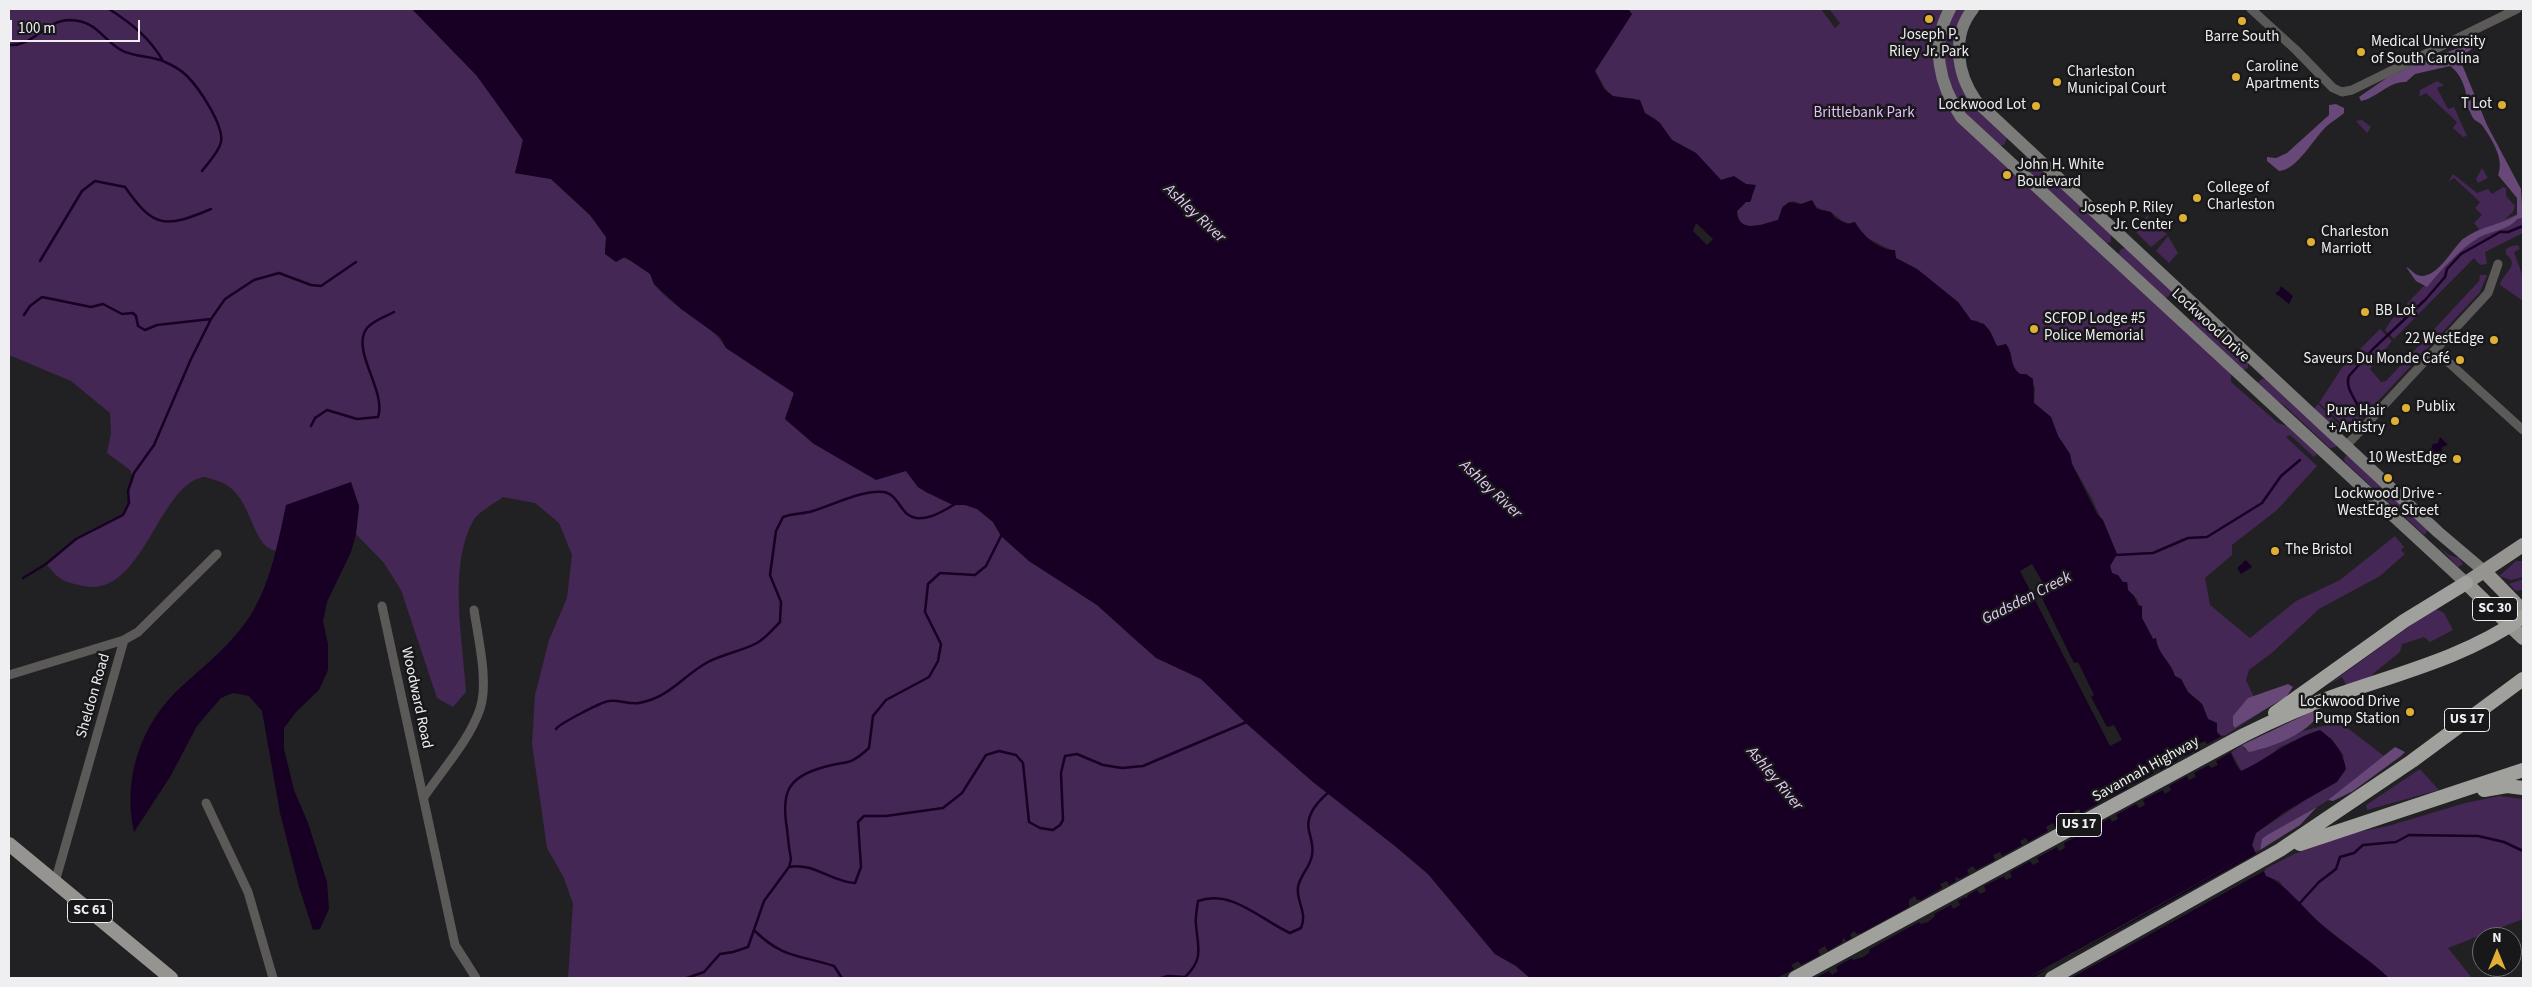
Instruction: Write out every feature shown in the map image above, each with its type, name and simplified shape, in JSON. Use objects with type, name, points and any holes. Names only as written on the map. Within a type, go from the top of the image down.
[{"type":"highway","points":[[2244,735],[2404,621],[2466,583]]},
{"type":"highway","name":"Savannah Highway","points":[[1795,978],[2244,735],[2292,712],[2335,695],[2440,661],[2483,642],[2523,617]]},
{"type":"highway","name":"US 17","points":[[2052,978],[2277,852],[2412,761],[2523,679]]},
{"type":"highway","points":[[2277,852],[2523,770]]},
{"type":"highway","points":[[2446,797],[2500,787],[2523,788]]},
{"type":"main road","name":"Lockwood Drive","points":[[1950,9],[1939,36],[1938,46],[1944,87],[1960,118],[2332,461],[2426,545],[2523,638]]},
{"type":"main road","name":"Lockwood Drive","points":[[1973,9],[1960,40],[1959,54],[1962,77],[1976,101],[2438,532],[2484,571],[2523,610]]},
{"type":"main road","points":[[2004,159],[2020,143]]},
{"type":"main road","points":[[2107,253],[2122,237]]},
{"type":"main road","points":[[2174,314],[2188,299]]},
{"type":"main road","points":[[2245,381],[2260,366]]},
{"type":"main road","points":[[2332,461],[2346,446]]},
{"type":"main road","points":[[2426,545],[2438,532]]},
{"type":"main road","points":[[2466,583],[2523,545]]},
{"type":"main road","name":"SC 61","points":[[9,844],[171,978]]},
{"type":"street","points":[[2251,9],[2296,50],[2330,86],[2342,92],[2352,90],[2517,9]]},
{"type":"street","points":[[2346,446],[2488,293],[2498,264]]},
{"type":"street","points":[[2435,350],[2523,430]]},
{"type":"street","name":"Sheldon Road","points":[[54,882],[124,640],[138,632],[218,554]]},
{"type":"street","name":"Woodward Road","points":[[382,606],[455,945],[476,978]]},
{"type":"street","name":"Woodward Road","points":[[424,797],[464,738],[480,709],[483,680],[474,610]]},
{"type":"street","points":[[9,674],[124,640]]},
{"type":"street","points":[[206,803],[248,892],[273,978]]},
{"type":"green space","points":[[9,9],[412,9],[477,76],[523,140],[515,173],[551,179],[590,215],[606,237],[605,254],[623,258],[641,266],[650,274],[654,284],[662,293],[711,330],[726,348],[794,393],[785,419],[814,444],[906,471],[918,487],[926,492],[953,505],[965,505],[977,509],[993,522],[1001,536],[1029,561],[1097,605],[1140,644],[1201,679],[1216,691],[1247,724],[1313,782],[1428,874],[1495,954],[1516,966],[1530,978],[568,978],[573,904],[564,878],[547,848],[532,744],[535,695],[549,640],[567,598],[572,555],[559,523],[535,503],[503,497],[475,518],[465,539],[459,581],[459,604],[466,692],[453,707],[437,698],[401,590],[384,563],[356,534],[359,506],[351,482],[279,538],[276,551],[267,547],[260,539],[237,495],[228,486],[204,477],[188,484],[174,499],[136,559],[121,575],[104,585],[83,586],[66,581],[58,577],[46,564],[76,539],[123,515],[129,503],[128,491],[133,477],[130,470],[107,453],[111,433],[110,413],[71,381],[9,355]]},
{"type":"green space","name":"Brittlebank Park","points":[[1628,9],[1821,9],[1835,28],[1840,23],[1829,9],[1946,9],[1943,95],[2231,374],[2231,382],[2278,423],[2287,426],[2317,454],[2314,457],[2290,435],[2286,437],[2317,466],[2277,510],[2232,545],[2232,555],[2205,578],[2210,605],[2250,638],[2296,601],[2340,580],[2395,536],[2404,547],[2401,550],[2405,554],[2380,576],[2319,609],[2273,652],[2249,670],[2246,680],[2261,712],[2223,737],[2216,730],[2217,723],[2208,719],[2202,704],[2188,692],[2181,679],[2175,676],[2161,653],[2156,638],[2153,639],[2142,618],[2142,612],[2137,599],[2128,590],[2127,582],[2123,583],[2112,573],[2110,566],[2117,554],[2092,499],[2072,464],[2070,454],[2058,436],[2051,417],[2034,403],[2035,388],[2029,377],[2018,372],[2013,366],[2011,353],[1997,346],[1991,335],[1978,321],[1971,320],[1958,302],[1917,269],[1896,258],[1893,251],[1867,238],[1860,232],[1855,222],[1844,222],[1812,203],[1801,204],[1794,201],[1783,206],[1778,220],[1752,226],[1742,223],[1738,218],[1737,211],[1746,202],[1750,202],[1752,198],[1750,184],[1746,185],[1730,177],[1721,180],[1696,153],[1672,140],[1656,119],[1645,113],[1633,98],[1618,98],[1609,93],[1595,71],[1632,14]]},
{"type":"green space","points":[[1955,9],[1967,9],[1953,54],[1956,70],[2007,138],[2004,145],[1999,145],[1974,124],[1957,104],[1942,56],[1950,18]]},
{"type":"green space","points":[[2437,81],[2444,85],[2437,88],[2448,109],[2454,107],[2467,136],[2463,137],[2453,128],[2457,122],[2426,93],[2419,97],[2420,90]]},
{"type":"green space","points":[[2362,120],[2371,127],[2367,133],[2356,121]]},
{"type":"green space","points":[[2022,156],[2028,156],[2111,234],[2111,242],[2107,243],[2019,163],[2019,159]]},
{"type":"green space","points":[[2482,168],[2488,178],[2478,183],[2476,179]]},
{"type":"green space","points":[[2453,174],[2477,193],[2488,189],[2492,194],[2503,187],[2506,188],[2506,196],[2515,206],[2513,212],[2505,219],[2523,212],[2523,233],[2485,252],[2487,264],[2480,265],[2474,258],[2394,339],[2385,330],[2392,319],[2479,229],[2474,223],[2482,215],[2475,208],[2480,202],[2454,178],[2448,182]]},
{"type":"green space","points":[[2148,215],[2149,221],[2167,234],[2151,247],[2134,230]]},
{"type":"green space","points":[[2168,236],[2178,253],[2169,263],[2156,251]]},
{"type":"green space","points":[[2518,245],[2520,249],[2514,252],[2523,277],[2523,301],[2500,285],[2512,262],[2506,254],[2506,249]]},
{"type":"green space","points":[[2125,248],[2174,294],[2163,299],[2118,255],[2121,249]]},
{"type":"green space","points":[[2480,275],[2487,275],[2480,292],[2350,431],[2319,403],[2343,366],[2380,329],[2392,341],[2370,369],[2381,382],[2386,381],[2479,281]]},
{"type":"green space","points":[[2196,314],[2248,362],[2248,368],[2243,370],[2191,322]]},
{"type":"green space","points":[[2264,378],[2336,443],[2336,447],[2330,448],[2285,406],[2262,390],[2258,382]]},
{"type":"green space","points":[[2318,404],[2347,432],[2339,433],[2314,409]]},
{"type":"green space","points":[[2347,455],[2427,530],[2426,534],[2423,534],[2345,462],[2344,458]]},
{"type":"green space","points":[[2438,546],[2449,555],[2459,558],[2463,564],[2458,567]]},
{"type":"green space","points":[[2516,561],[2523,561],[2523,577],[2511,580],[2499,576]]},
{"type":"green space","points":[[2523,579],[2522,590],[2516,591],[2509,584]]},
{"type":"green space","points":[[2436,609],[2444,613],[2453,630],[2430,642],[2424,637],[2402,644],[2400,652],[2374,673],[2353,698],[2342,677],[2328,685],[2430,611]]},
{"type":"green space","points":[[2331,724],[2345,726],[2384,756],[2324,803],[2267,835],[2262,840],[2260,850],[2255,852],[2252,845],[2256,833],[2301,803],[2344,756],[2331,738],[2310,734],[2280,747],[2264,760],[2242,772],[2231,752],[2242,745],[2245,750],[2258,750],[2303,731]]},
{"type":"green space","points":[[2420,769],[2439,790],[2367,810],[2366,805]]},
{"type":"green space","points":[[2499,796],[2523,799],[2523,919],[2502,927],[2472,927],[2472,939],[2448,948],[2472,978],[2389,978],[2321,924],[2290,895],[2279,881],[2266,876],[2263,870],[2294,854],[2347,834],[2388,826],[2465,803]]},
{"type":"shaded area","points":[[2469,44],[2473,48],[2462,56],[2461,62],[2487,125],[2521,189],[2523,218],[2517,219],[2509,226],[2478,238],[2471,243],[2427,287],[2416,281],[2406,267],[2420,276],[2435,271],[2463,239],[2517,215],[2517,198],[2498,175],[2500,162],[2496,149],[2482,125],[2474,119],[2465,105],[2465,89],[2457,73],[2450,66],[2415,74],[2406,82],[2394,84],[2367,99],[2361,101],[2359,97],[2388,77],[2413,65]]},
{"type":"shaded area","points":[[2336,104],[2344,108],[2344,113],[2325,128],[2303,155],[2291,166],[2279,171],[2267,161],[2267,157],[2276,158],[2287,153],[2329,115],[2329,105]]},
{"type":"shaded area","points":[[2288,684],[2293,687],[2286,697],[2235,728],[2233,716],[2248,698]]},
{"type":"shaded area","points":[[2313,711],[2316,718],[2311,724],[2286,740],[2249,752],[2242,745]]},
{"type":"shaded area","points":[[2395,747],[2405,752],[2353,791],[2333,801],[2328,800]]},
{"type":"shaded area","points":[[2317,807],[2300,825],[2260,850],[2262,839],[2267,835]]},
{"type":"water","name":"Ashley River","points":[[412,9],[1628,9],[1632,14],[1595,71],[1604,89],[1613,96],[1640,100],[1645,113],[1660,123],[1672,140],[1696,153],[1721,180],[1734,176],[1746,184],[1756,185],[1750,202],[1746,202],[1737,211],[1738,218],[1742,223],[1752,226],[1778,220],[1782,208],[1789,202],[1801,204],[1812,200],[1817,209],[1831,212],[1835,218],[1848,224],[1855,222],[1872,241],[1883,248],[1895,250],[1896,258],[1917,269],[1958,302],[1971,320],[1984,324],[1990,331],[1997,346],[2006,344],[2017,371],[2033,379],[2034,403],[2051,417],[2058,436],[2070,454],[2072,464],[2097,514],[2103,520],[2117,554],[2110,566],[2112,573],[2118,575],[2123,582],[2127,582],[2128,590],[2134,596],[2138,605],[2142,606],[2142,618],[2153,639],[2156,638],[2159,648],[2175,676],[2181,679],[2188,692],[2202,704],[2208,719],[2217,723],[2217,733],[2225,741],[2241,771],[2299,738],[2320,730],[2334,743],[2343,757],[2346,769],[2337,782],[2286,811],[2256,833],[2252,845],[2266,876],[2280,884],[2321,924],[2389,978],[1530,978],[1516,966],[1495,954],[1428,874],[1313,782],[1247,724],[1201,679],[1156,658],[1097,605],[1029,561],[1001,536],[993,522],[977,509],[965,505],[953,505],[926,492],[918,487],[906,471],[876,480],[814,444],[785,419],[794,393],[726,348],[720,337],[681,309],[654,284],[650,274],[625,257],[616,262],[605,254],[606,237],[590,215],[551,179],[515,173],[523,140],[477,76]]},
{"type":"water","points":[[2281,286],[2293,296],[2289,304],[2275,293],[2279,291]]},
{"type":"water","points":[[2440,437],[2448,445],[2442,447],[2441,454],[2435,456],[2433,461],[2425,453],[2430,451],[2433,444],[2438,443]]},
{"type":"water","points":[[351,482],[359,506],[356,534],[351,552],[327,602],[323,621],[328,644],[328,670],[319,690],[296,712],[284,728],[284,749],[294,790],[308,823],[327,882],[329,909],[320,929],[313,930],[299,887],[280,813],[262,711],[249,696],[233,693],[221,698],[197,726],[170,777],[134,832],[131,792],[133,772],[138,753],[155,717],[167,701],[235,636],[250,616],[269,576],[286,505]]},
{"type":"water","points":[[2246,560],[2252,567],[2241,574],[2237,568]]},
{"type":"pier","points":[[1696,223],[1713,239],[1707,245],[1693,231]]},
{"type":"pier","points":[[2032,564],[2043,583],[2037,588],[2074,663],[2078,662],[2094,695],[2091,697],[2107,727],[2114,725],[2122,740],[2110,746],[2020,571]]},
{"type":"pier","points":[[2224,735],[2230,741],[2233,751],[2216,761],[2218,765],[2211,768],[2209,765],[2194,773],[2196,777],[2189,780],[2187,776],[2169,786],[2171,790],[2165,794],[2163,790],[2143,800],[2145,805],[2139,808],[2136,804],[2116,815],[2118,819],[2112,822],[2110,818],[2090,829],[2092,833],[2086,837],[2083,833],[2064,843],[2065,848],[2059,851],[2057,847],[2037,858],[2039,862],[2033,865],[2030,861],[2010,872],[2012,877],[2006,880],[2004,876],[1984,886],[1986,891],[1980,894],[1977,890],[1968,895],[1966,899],[1965,897],[1958,901],[1960,905],[1953,909],[1951,905],[1934,914],[1935,916],[1928,922],[1921,924],[1919,922],[1870,949],[1869,953],[1863,957],[1853,960],[1852,958],[1836,967],[1838,971],[1832,975],[1829,971],[1815,978],[1777,978],[1794,969],[1791,965],[1798,961],[1801,965],[1820,955],[1818,950],[1825,946],[1828,951],[1843,942],[1844,938],[1846,941],[1852,938],[1850,934],[1855,931],[1856,934],[1861,933],[1909,907],[1909,900],[1915,896],[1917,900],[1921,900],[1942,888],[1940,884],[1947,881],[1949,885],[1956,881],[1955,878],[1959,879],[1969,874],[1967,870],[1973,866],[1976,870],[1995,860],[1993,855],[2000,852],[2002,856],[2022,845],[2020,841],[2026,838],[2028,842],[2048,831],[2046,827],[2053,823],[2055,827],[2075,816],[2073,812],[2079,809],[2081,813],[2101,802],[2099,798],[2105,795],[2108,798],[2128,788],[2126,784],[2132,780],[2134,784],[2154,773],[2152,769],[2158,766],[2161,770],[2178,760],[2176,756],[2183,753],[2185,756],[2200,748],[2199,744],[2205,741],[2207,744]]},
{"type":"pier","points":[[2257,850],[2053,966],[2258,853],[2266,870],[2071,978],[2033,978],[2049,968],[2027,978]]},
{"type":"waterway","points":[[109,9],[139,32],[152,45],[163,61]]},
{"type":"waterway","points":[[9,45],[25,42],[46,28],[61,21],[79,21],[93,27],[126,53],[154,58],[179,70],[187,76],[204,98],[219,126],[221,142],[218,150],[202,171]]},
{"type":"waterway","points":[[40,261],[82,191],[95,181],[125,187],[144,211],[162,221],[183,219],[211,209]]},
{"type":"waterway","name":"Gadsden Creek","points":[[2361,415],[2348,386],[2349,376],[2373,349],[2426,299],[2445,277],[2447,269],[2461,254],[2500,232],[2508,232],[2523,226]]},
{"type":"waterway","points":[[23,578],[46,564],[76,539],[123,515],[129,503],[128,491],[134,473],[154,445],[191,359],[211,319],[225,299],[254,280],[279,273],[311,285],[321,286],[356,262]]},
{"type":"waterway","points":[[24,315],[30,306],[42,297],[91,307],[103,304],[122,314],[133,313],[136,316],[138,326],[145,330],[157,325],[211,319]]},
{"type":"waterway","points":[[311,426],[315,418],[327,410],[357,419],[378,417],[378,395],[365,359],[363,337],[370,325],[394,312]]},
{"type":"waterway","name":"Gadsden Creek","points":[[2115,555],[2153,553],[2188,538],[2207,537],[2262,503],[2281,476],[2300,460]]},
{"type":"waterway","points":[[556,729],[572,718],[605,702],[639,703],[660,696],[708,662],[751,646],[766,636],[780,622],[781,602],[770,575],[776,531],[783,517],[813,511],[858,495],[876,492],[888,493],[906,513],[918,518],[931,516],[955,504]]},
{"type":"waterway","points":[[687,978],[704,972],[720,954],[748,947],[764,901],[789,867],[791,859],[785,816],[786,796],[789,788],[802,776],[812,771],[852,761],[862,754],[869,748],[873,716],[886,700],[929,677],[938,661],[941,644],[925,612],[928,584],[940,573],[975,575],[986,566],[1002,534]]},
{"type":"waterway","points":[[789,867],[806,867],[847,882],[855,883],[861,867],[858,822],[864,816],[886,816],[943,808],[962,793],[986,755],[999,751],[1016,755],[1023,763],[1029,822],[1040,828],[1053,830],[1063,820],[1061,773],[1065,756],[1077,754],[1103,765],[1122,768],[1143,766],[1249,721]]},
{"type":"waterway","points":[[1161,978],[1168,976],[1185,977],[1195,965],[1198,953],[1196,922],[1198,901],[1211,898],[1223,899],[1246,908],[1290,933],[1301,928],[1303,912],[1298,887],[1310,863],[1313,852],[1308,825],[1310,814],[1320,800],[1329,792]]},
{"type":"waterway","points":[[2299,904],[2319,882],[2336,869],[2340,857],[2354,853],[2363,845],[2396,842],[2409,835],[2478,836],[2504,842],[2523,851]]},
{"type":"waterway","points":[[755,931],[765,940],[783,951],[834,966],[842,978]]},
{"type":"place","name":"Joseph P. Riley Jr. Park","points":[[1929,19]]},
{"type":"place","name":"Barre South","points":[[2242,21]]},
{"type":"place","name":"Medical University of South Carolina","points":[[2361,52]]},
{"type":"place","name":"Caroline Apartments","points":[[2236,77]]},
{"type":"place","name":"Charleston Municipal Court","points":[[2057,82]]},
{"type":"place","name":"T Lot","points":[[2502,105]]},
{"type":"place","name":"Lockwood Lot","points":[[2036,106]]},
{"type":"place","name":"John H. White Boulevard","points":[[2007,175]]},
{"type":"place","name":"College of Charleston","points":[[2197,198]]},
{"type":"place","name":"Joseph P. Riley Jr. Center","points":[[2183,218]]},
{"type":"place","name":"Charleston Marriott","points":[[2311,242]]},
{"type":"place","name":"BB Lot","points":[[2365,312]]},
{"type":"place","name":"SCFOP Lodge #5 Police Memorial","points":[[2034,329]]},
{"type":"place","name":"22 WestEdge","points":[[2494,340]]},
{"type":"place","name":"Saveurs Du Monde Café","points":[[2460,360]]},
{"type":"place","name":"Publix","points":[[2406,408]]},
{"type":"place","name":"Pure Hair + Artistry","points":[[2395,421]]},
{"type":"place","name":"10 WestEdge","points":[[2457,459]]},
{"type":"place","name":"Lockwood Drive - WestEdge Street","points":[[2388,478]]},
{"type":"place","name":"The Bristol","points":[[2275,551]]},
{"type":"place","name":"Lockwood Drive Pump Station","points":[[2410,712]]}]
